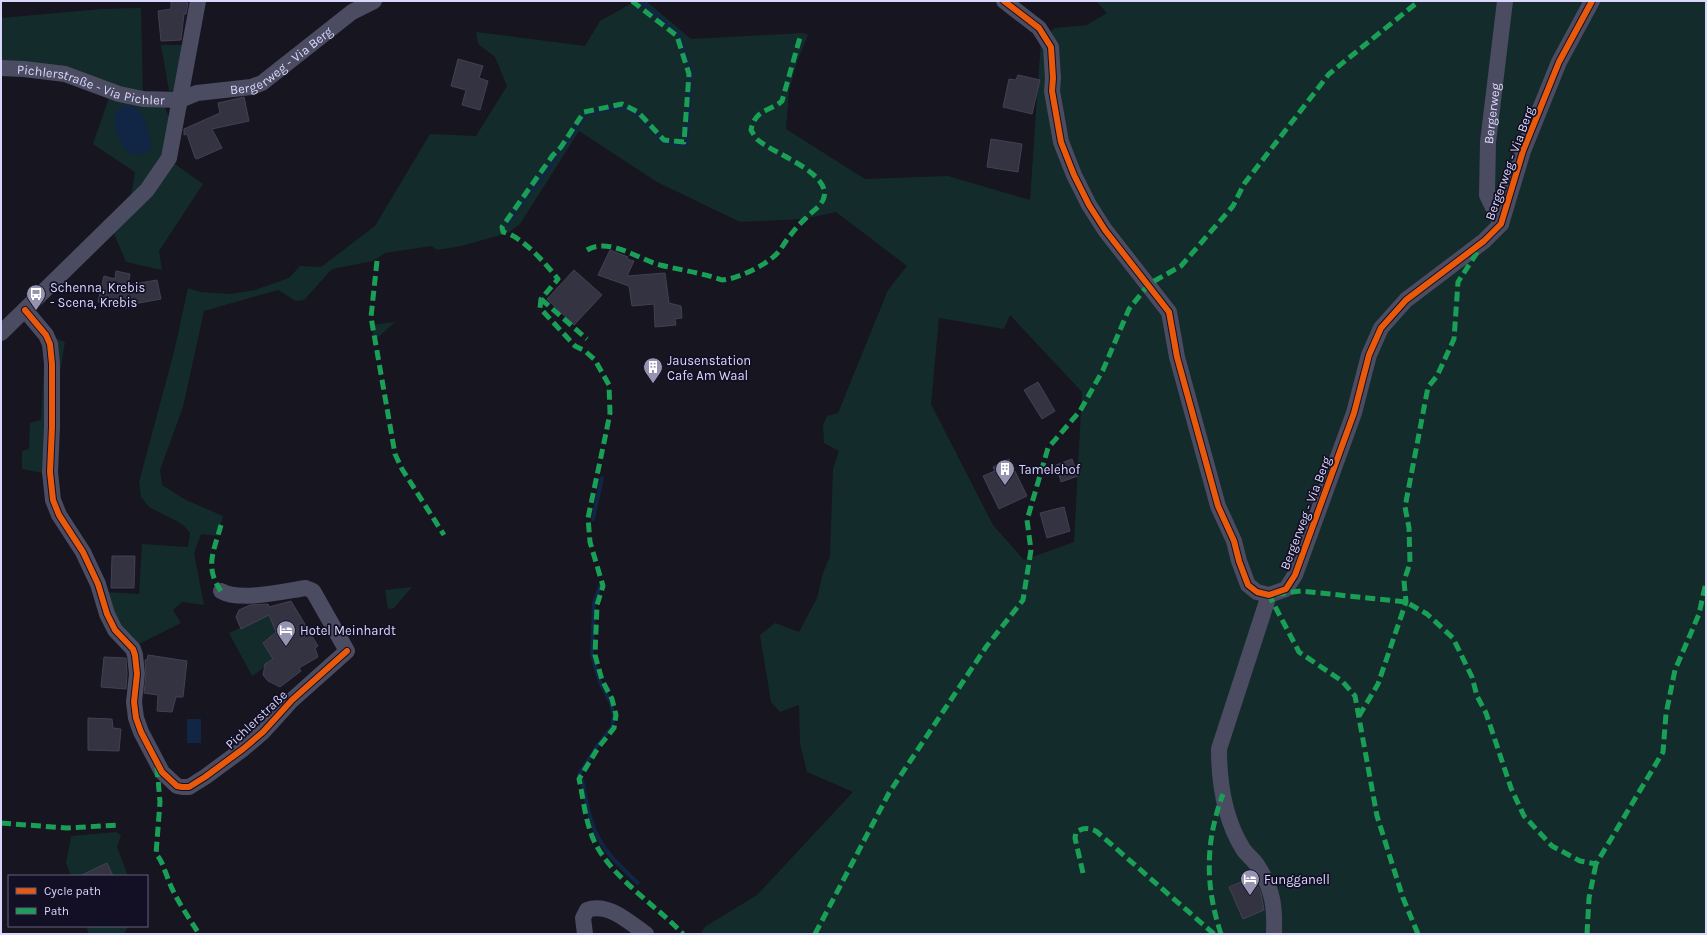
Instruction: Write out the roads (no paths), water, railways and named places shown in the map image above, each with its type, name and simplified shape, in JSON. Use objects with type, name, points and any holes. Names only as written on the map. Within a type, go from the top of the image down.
[{"type":"street","name":"Pichlerstraße - Via Pichler","points":[[1,333],[147,190],[158,176],[168,158],[198,1]]},
{"type":"street","name":"Bergerweg - Via Berg","points":[[180,100],[197,93],[251,87],[262,83],[352,12],[374,1]]},
{"type":"street","points":[[1004,1],[1039,28],[1051,47],[1053,78],[1052,91],[1061,142],[1089,205],[1105,230],[1169,312],[1177,357],[1218,506],[1234,541],[1238,561],[1248,585],[1257,592],[1269,595],[1219,749],[1219,773],[1232,825],[1243,850],[1256,864],[1271,892],[1275,907],[1274,934]]},
{"type":"street","name":"Bergerweg","points":[[1501,224],[1487,195],[1488,142],[1505,1]]},
{"type":"street","name":"Bergerweg - Via Berg","points":[[1269,595],[1286,589],[1295,575],[1354,413],[1369,355],[1381,328],[1406,300],[1484,241],[1501,224],[1522,151],[1559,62],[1592,1]]},
{"type":"street","name":"Pichlerstraße - Via Pichler","points":[[1,68],[65,74],[119,94],[143,99],[180,100]]},
{"type":"street","name":"Pichlerstraße","points":[[25,310],[46,335],[50,344],[52,364],[52,427],[50,472],[53,500],[59,515],[83,552],[98,584],[107,614],[115,630],[133,649],[137,674],[134,702],[136,718],[157,765],[162,772],[177,786],[189,787],[273,729],[292,700],[347,651],[313,591],[306,588],[252,595],[232,595],[221,591]]},
{"type":"street","points":[[585,934],[583,918],[586,910],[592,908],[614,912],[646,934]]},
{"type":"water","points":[[124,106],[134,106],[145,120],[151,149],[146,154],[138,155],[130,153],[121,142],[116,131],[114,121],[116,112]]},
{"type":"water","points":[[187,719],[201,719],[201,743],[187,743]]},
{"type":"waterway","points":[[508,224],[524,199],[543,176],[570,138],[585,114],[621,107],[636,113],[663,142],[686,145],[691,74],[679,34],[640,1]]},
{"type":"waterway","points":[[593,519],[602,478]]},
{"type":"waterway","points":[[579,775],[597,746],[612,727],[614,715],[610,701],[600,682],[592,655],[594,603],[600,586]]},
{"type":"waterway","points":[[582,780],[590,817],[599,839],[612,857],[638,883]]},
{"type":"place","name":"Schenna, Krebis - Scena, Krebis","points":[[36,311]]},
{"type":"place","name":"Jausenstation Cafe Am Waal","points":[[653,384]]},
{"type":"place","name":"Tamelehof","points":[[1005,486]]},
{"type":"place","name":"Hotel Meinhardt","points":[[286,647]]},
{"type":"place","name":"Fungganell","points":[[1250,896]]}]
